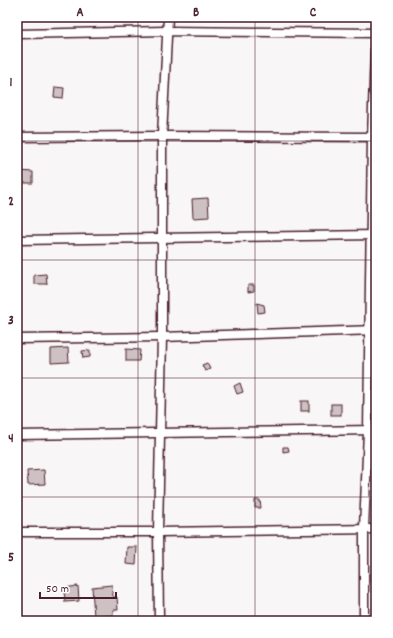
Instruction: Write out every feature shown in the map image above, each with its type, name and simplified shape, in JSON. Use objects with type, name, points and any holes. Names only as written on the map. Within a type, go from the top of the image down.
[{"type":"street","points":[[159,621],[158,532],[162,337],[162,136],[166,31],[168,17]]},
{"type":"street","points":[[364,621],[364,529],[372,430],[376,17]]},
{"type":"street","points":[[17,34],[166,31],[376,32]]},
{"type":"street","points":[[17,137],[374,137]]},
{"type":"street","points":[[17,240],[373,235]]},
{"type":"street","points":[[17,339],[162,337],[372,330]]},
{"type":"street","points":[[17,435],[372,430]]},
{"type":"street","points":[[17,532],[376,529]]},
{"type":"building","points":[[55,87],[64,88],[63,98],[54,97]]},
{"type":"building","points":[[19,171],[33,172],[33,183],[19,183]]},
{"type":"building","points":[[208,198],[209,217],[193,218],[192,199]]},
{"type":"building","points":[[46,274],[47,284],[34,284],[34,275]]},
{"type":"building","points":[[248,285],[254,285],[254,291],[248,292]]},
{"type":"building","points":[[257,303],[264,305],[265,312],[258,313]]},
{"type":"building","points":[[68,348],[69,362],[51,363],[51,349]]},
{"type":"building","points":[[126,349],[140,350],[139,361],[126,361]]},
{"type":"building","points":[[90,350],[90,357],[83,358],[82,351]]},
{"type":"building","points":[[207,363],[210,369],[205,371],[202,365]]},
{"type":"building","points":[[17,365],[20,365],[19,378],[17,378]]},
{"type":"building","points":[[240,383],[243,392],[237,394],[234,386]]},
{"type":"building","points":[[301,401],[309,401],[309,411],[301,411]]},
{"type":"building","points":[[331,404],[341,404],[341,415],[331,415]]},
{"type":"building","points":[[283,447],[288,447],[289,451],[283,452]]},
{"type":"building","points":[[44,470],[45,484],[28,485],[27,471]]},
{"type":"building","points":[[255,500],[260,500],[261,508],[255,508]]},
{"type":"building","points":[[127,547],[137,547],[136,565],[126,564]]},
{"type":"building","points":[[112,585],[113,597],[117,597],[118,610],[113,610],[113,615],[94,617],[92,587]]},
{"type":"building","points":[[78,586],[79,601],[65,602],[64,588]]}]
